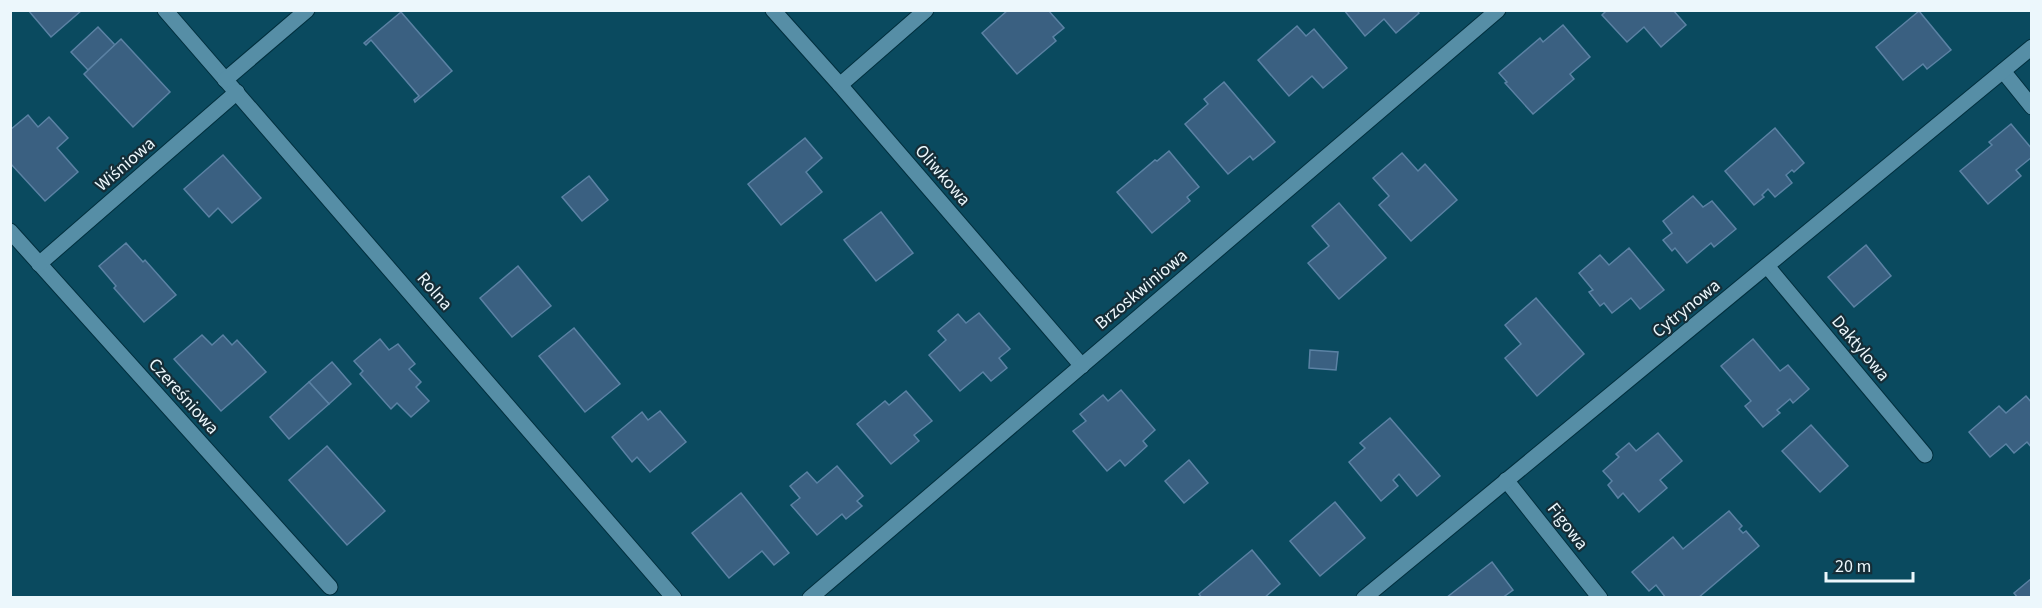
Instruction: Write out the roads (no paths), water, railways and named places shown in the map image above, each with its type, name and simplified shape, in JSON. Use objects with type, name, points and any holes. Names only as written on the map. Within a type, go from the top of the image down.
[{"type":"street","name":"Rolna","points":[[165,10],[674,597]]},
{"type":"street","points":[[225,80],[307,10]]},
{"type":"street","name":"Oliwkowa","points":[[773,10],[1082,366]]},
{"type":"street","points":[[840,85],[926,10]]},
{"type":"street","name":"Brzoskwiniowa","points":[[810,597],[1498,10]]},
{"type":"street","name":"Cytrynowa","points":[[1364,597],[2031,47]]},
{"type":"street","points":[[2002,71],[2031,107]]},
{"type":"street","name":"Wiśniowa","points":[[39,264],[237,92]]},
{"type":"street","name":"Czereśniowa","points":[[10,231],[330,587]]},
{"type":"street","name":"Daktylowa","points":[[1767,266],[1925,454]]},
{"type":"street","name":"Figowa","points":[[1506,480],[1600,597]]}]
